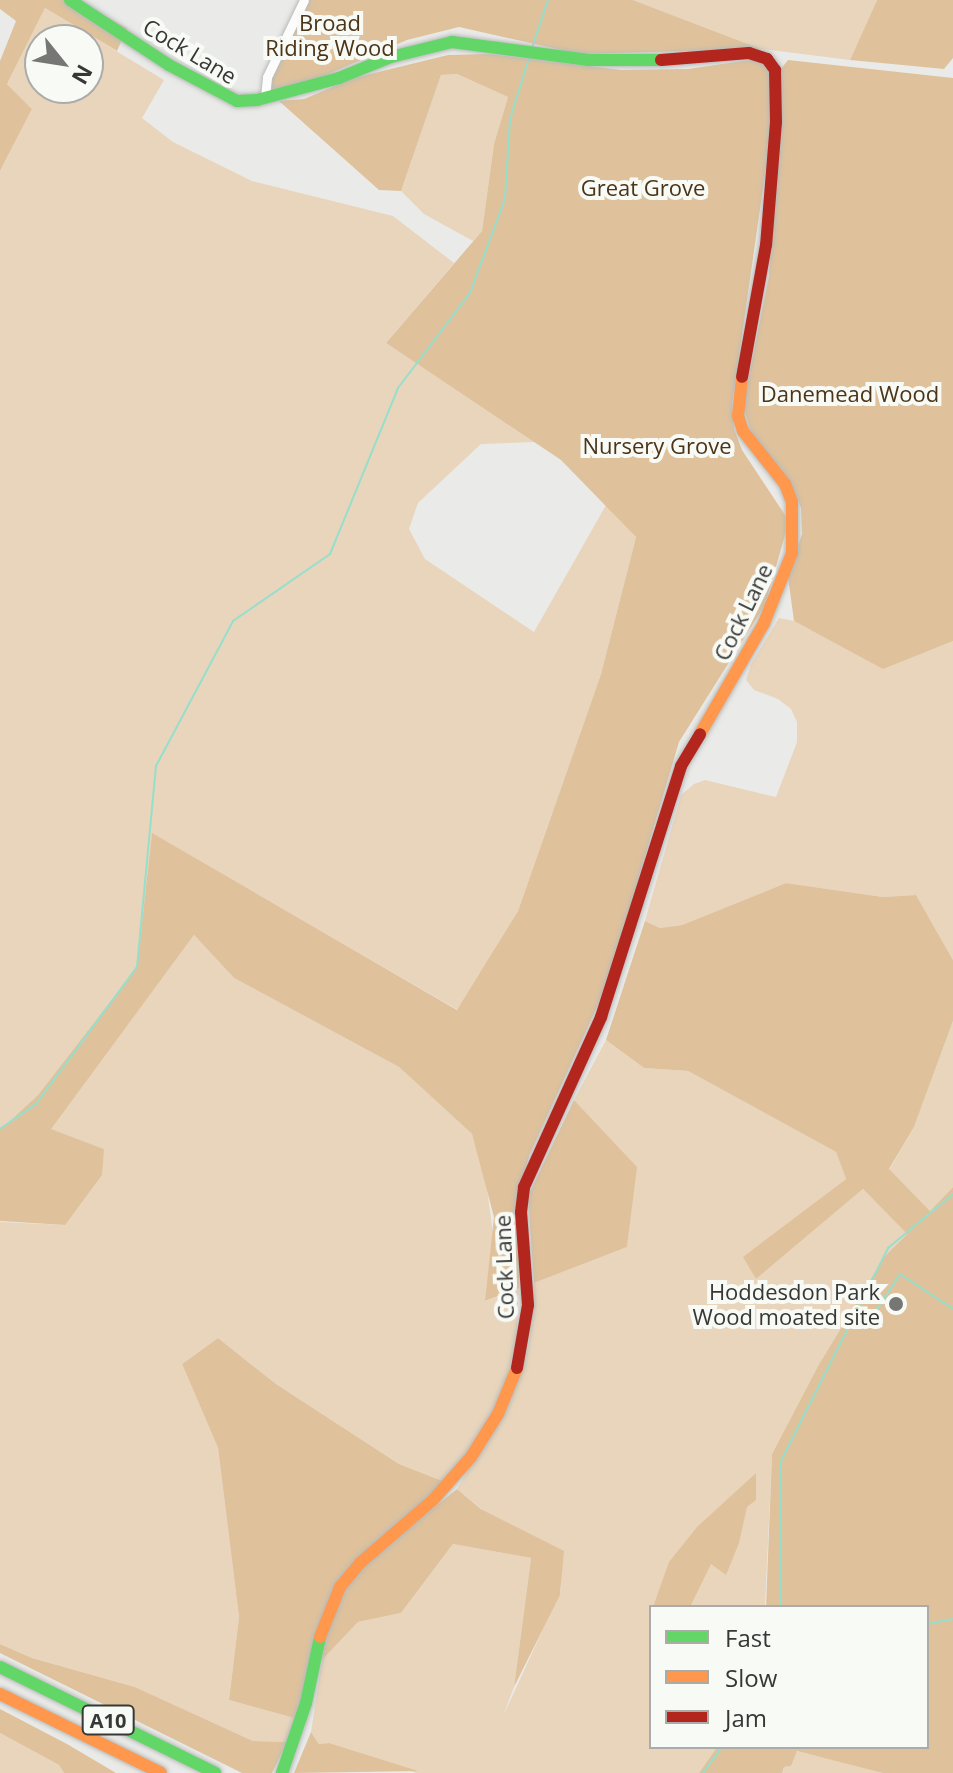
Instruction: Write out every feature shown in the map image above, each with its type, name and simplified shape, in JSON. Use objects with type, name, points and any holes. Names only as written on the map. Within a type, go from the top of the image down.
[{"type":"main road","name":"Cock Lane","points":[[70,0],[222,96],[244,101],[339,78],[391,57],[452,42],[589,60],[651,61],[749,53],[773,63],[776,122],[766,245],[741,381],[738,416],[743,431],[785,484],[795,521],[792,553],[764,623],[681,766],[601,1017],[524,1187],[521,1212],[528,1315],[517,1370],[498,1414],[471,1457],[433,1500],[360,1563],[340,1587],[322,1626],[290,1757],[282,1773]]},
{"type":"main road","name":"A10","points":[[0,1667],[215,1773]]},
{"type":"main road","name":"A10","points":[[0,1694],[161,1773]]},
{"type":"street","points":[[265,97],[267,77],[304,0]]},
{"type":"shaded area","points":[[633,0],[877,0],[850,60],[761,49]]},
{"type":"shaded area","points":[[45,8],[71,24],[37,24]]},
{"type":"shaded area","points":[[104,44],[164,80],[142,118],[173,142],[252,181],[393,216],[454,263],[386,343],[535,442],[481,444],[418,503],[409,529],[425,559],[534,632],[606,505],[636,537],[601,674],[518,911],[458,1010],[152,834],[137,967],[38,1095],[0,1130],[0,171],[32,109],[27,104],[104,104]]},
{"type":"shaded area","points":[[24,50],[24,101],[7,84]]},
{"type":"shaded area","points":[[457,74],[508,97],[494,144],[482,231],[473,241],[424,214],[401,191],[441,75]]},
{"type":"shaded area","points":[[779,618],[794,621],[883,668],[953,641],[953,960],[916,895],[883,897],[786,883],[682,925],[660,928],[645,921],[681,795],[694,784],[705,780],[776,797],[797,742],[797,722],[791,709],[778,699],[754,690],[746,680],[751,664]]},
{"type":"shaded area","points":[[194,935],[234,978],[399,1067],[472,1134],[485,1174],[494,1241],[486,1301],[519,1288],[516,1347],[499,1401],[466,1458],[445,1482],[399,1464],[276,1384],[218,1338],[182,1364],[218,1448],[239,1617],[229,1700],[298,1719],[287,1742],[253,1741],[135,1687],[32,1658],[0,1644],[0,1222],[65,1225],[104,1149],[50,1129]]},
{"type":"shaded area","points":[[953,1021],[953,1187],[930,1211],[889,1170],[914,1127]]},
{"type":"shaded area","points":[[606,1040],[644,1068],[688,1071],[836,1152],[846,1179],[744,1257],[756,1279],[863,1189],[907,1234],[884,1257],[818,1366],[772,1454],[765,1605],[649,1605],[649,1749],[716,1749],[699,1773],[416,1773],[329,1743],[319,1744],[311,1732],[322,1660],[358,1622],[401,1613],[453,1544],[531,1558],[514,1687],[503,1716],[561,1590],[562,1551],[483,1510],[457,1489],[517,1386],[529,1343],[534,1283],[627,1247],[636,1167],[574,1100]]},
{"type":"shaded area","points":[[0,1733],[59,1765],[64,1773],[0,1773]]},
{"type":"shaded area","points":[[796,1751],[883,1773],[782,1773],[784,1767],[791,1766]]},
{"type":"green space","points":[[0,0],[75,0],[127,28],[117,51],[104,43],[104,24],[72,24],[45,8],[37,24],[24,24],[24,50],[7,84],[32,109],[0,171],[0,61],[16,21],[0,9]]},
{"type":"green space","name":"Broad Riding Wood","points":[[307,0],[633,0],[761,49],[580,54],[459,27],[407,40],[324,76],[271,91],[268,83]]},
{"type":"green space","points":[[877,0],[953,0],[953,58],[944,69],[850,60]]},
{"type":"green space","points":[[490,54],[621,70],[688,69],[757,59],[769,69],[773,80],[771,132],[732,405],[734,429],[742,450],[789,521],[765,605],[679,742],[606,987],[529,1156],[514,1213],[520,1245],[519,1288],[485,1301],[494,1217],[472,1134],[399,1067],[234,978],[194,935],[51,1129],[104,1149],[102,1175],[65,1225],[0,1221],[0,1130],[38,1095],[137,967],[152,833],[457,1010],[518,911],[601,674],[636,537],[561,460],[386,343],[482,231],[494,144],[508,97],[457,74],[441,75],[401,191],[379,190],[279,101],[304,99],[354,78],[448,55]]},
{"type":"green space","name":"Danemead Wood","points":[[788,60],[953,78],[953,641],[883,669],[794,621],[788,577],[802,534],[801,508],[790,481],[763,451],[750,429],[743,405],[769,276],[780,70]]},
{"type":"green space","points":[[786,883],[883,897],[916,895],[953,960],[953,1021],[914,1127],[889,1169],[930,1211],[953,1187],[953,1773],[883,1773],[797,1751],[791,1766],[784,1767],[782,1773],[699,1773],[716,1749],[929,1749],[929,1605],[766,1605],[772,1454],[818,1366],[884,1257],[907,1234],[863,1189],[756,1279],[743,1257],[846,1179],[836,1152],[688,1071],[644,1068],[606,1040],[645,921],[660,928],[682,925]]},
{"type":"green space","points":[[574,1100],[637,1167],[627,1247],[534,1283],[528,1196]]},
{"type":"green space","points":[[218,1338],[276,1384],[399,1464],[445,1482],[335,1587],[298,1719],[229,1700],[239,1617],[218,1448],[182,1364]]},
{"type":"green space","points":[[756,1473],[756,1500],[747,1507],[739,1543],[726,1575],[711,1564],[691,1605],[654,1605],[669,1562],[697,1527]]},
{"type":"green space","points":[[457,1489],[481,1509],[564,1551],[560,1595],[514,1687],[531,1558],[453,1544],[401,1613],[358,1622],[322,1660],[328,1622],[348,1583],[375,1556]]},
{"type":"green space","points":[[0,1644],[32,1658],[135,1687],[253,1741],[287,1742],[272,1773],[242,1773],[0,1653]]},
{"type":"green space","points":[[0,1709],[116,1773],[64,1773],[59,1765],[0,1733]]},
{"type":"green space","points":[[311,1732],[319,1744],[329,1743],[418,1771],[294,1773]]},
{"type":"waterway","points":[[532,48],[548,0]]},
{"type":"waterway","points":[[0,1129],[36,1104],[137,967],[156,766],[233,621],[330,554],[398,388],[470,293],[505,199],[510,119],[529,58]]},
{"type":"waterway","points":[[780,1605],[780,1463],[888,1248],[953,1194]]},
{"type":"waterway","points":[[857,1313],[876,1311],[900,1274],[953,1309]]},
{"type":"waterway","points":[[929,1624],[953,1619]]},
{"type":"waterway","points":[[703,1773],[721,1749]]},
{"type":"traffic: fast","points":[[70,0],[169,65],[237,101],[257,100],[339,78],[391,57],[452,42],[589,60],[661,60]]},
{"type":"traffic: fast","points":[[282,1773],[306,1703],[320,1637]]},
{"type":"traffic: fast","points":[[0,1667],[215,1773]]},
{"type":"traffic: slow","points":[[700,734],[764,623],[792,553],[792,502],[785,484],[743,431],[738,416],[742,377]]},
{"type":"traffic: slow","points":[[320,1637],[340,1587],[360,1563],[433,1500],[471,1457],[498,1414],[517,1368]]},
{"type":"traffic: slow","points":[[0,1694],[161,1773]]},
{"type":"traffic: jam","points":[[661,60],[749,53],[767,59],[775,70],[776,122],[766,245],[742,377]]},
{"type":"traffic: jam","points":[[517,1368],[528,1305],[521,1212],[524,1187],[601,1017],[681,766],[700,734]]},
{"type":"place","name":"Hoddesdon Park Wood moated site","points":[[896,1304]]},
{"type":"park label","name":"Great Grove","points":[[643,188]]},
{"type":"park label","name":"Nursery Grove","points":[[657,446]]}]
